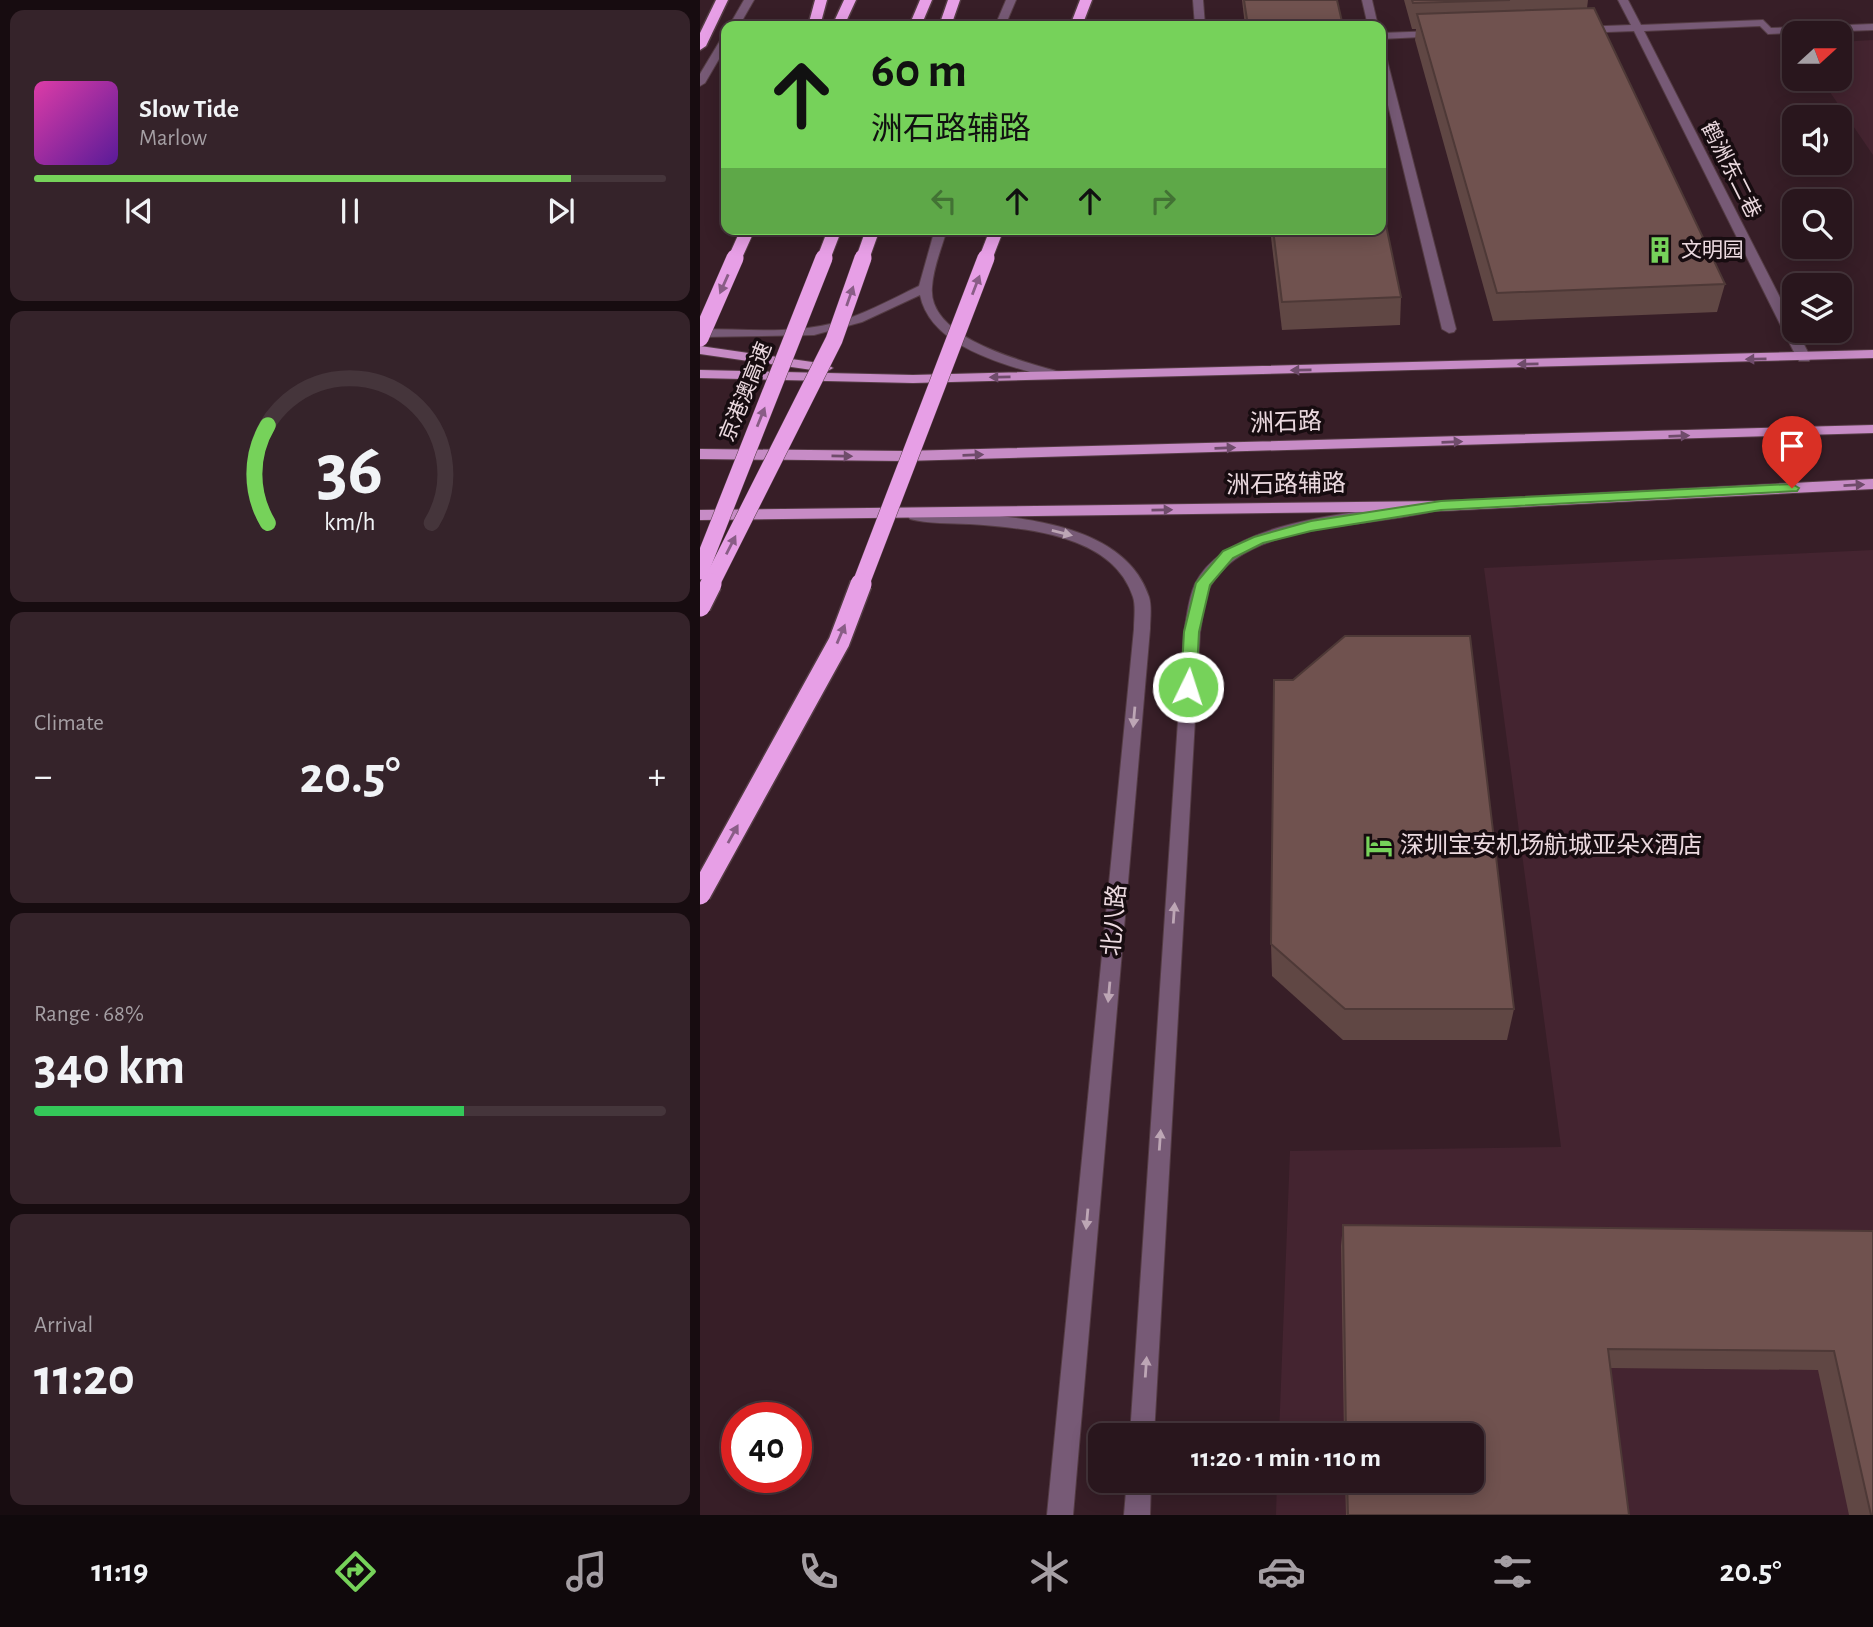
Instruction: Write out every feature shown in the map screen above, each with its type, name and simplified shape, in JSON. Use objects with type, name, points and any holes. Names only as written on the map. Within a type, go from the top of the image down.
[{"type":"highway","points":[[700,46],[722,0]]},
{"type":"highway","points":[[815,21],[821,0]]},
{"type":"highway","points":[[840,21],[849,0]]},
{"type":"highway","points":[[917,21],[926,0]]},
{"type":"highway","points":[[947,21],[954,0]]},
{"type":"highway","points":[[1078,21],[1086,0]]},
{"type":"highway","points":[[700,338],[745,235]]},
{"type":"highway","name":"京港澳高速","points":[[700,571],[833,235]]},
{"type":"highway","points":[[700,606],[834,340],[871,235]]},
{"type":"highway","points":[[700,894],[839,642],[996,235]]},
{"type":"main road","points":[[700,351],[913,379]]},
{"type":"main road","points":[[700,374],[913,379],[1804,358],[1873,354]]},
{"type":"main road","name":"洲石路","points":[[700,454],[905,456],[1873,429]]},
{"type":"main road","name":"洲石路辅路","points":[[700,515],[1441,506],[1873,484]]},
{"type":"street","points":[[737,21],[749,0]]},
{"type":"street","points":[[1002,21],[1011,0]]},
{"type":"street","points":[[1198,0],[1200,21]]},
{"type":"street","points":[[1367,0],[1372,21]]},
{"type":"street","name":"鹤洲东二巷","points":[[1623,0],[1804,358]]},
{"type":"street","points":[[1569,30],[1762,23],[1768,31],[1873,27]]},
{"type":"street","points":[[1386,36],[1448,34]]},
{"type":"street","points":[[700,83],[721,47]]},
{"type":"street","points":[[1386,76],[1449,329]]},
{"type":"street","points":[[939,235],[925,288],[928,302],[940,323],[985,354],[1058,376]]},
{"type":"street","points":[[700,333],[780,334],[816,331],[863,318],[925,288]]},
{"type":"street","points":[[1143,1423],[1192,632],[1204,583],[1228,554],[1259,540],[1311,526],[1441,506]]},
{"type":"street","name":"北八路","points":[[897,513],[1042,528],[1075,536],[1105,548],[1131,575],[1141,597],[1142,629],[1060,1515]]},
{"type":"street","points":[[1137,1515],[1138,1493]]},
{"type":"shaded area","points":[[1873,40],[1873,155],[1852,124],[1852,105],[1839,105],[1829,91],[1852,91],[1852,41]]},
{"type":"shaded area","points":[[1873,550],[1873,1515],[1276,1515],[1277,1493],[1484,1493],[1484,1423],[1279,1423],[1290,1151],[1561,1147],[1484,568]]},
{"type":"building","points":[[1244,0],[1337,0],[1342,21],[1247,21]]},
{"type":"building","points":[[1412,0],[1510,0],[1413,3]]},
{"type":"building","points":[[1594,8],[1725,284],[1497,293],[1417,14]]},
{"type":"building","points":[[1386,225],[1401,297],[1282,302],[1274,235],[1386,235]]},
{"type":"building","name":"深圳宝安机场航城亚朵X酒店","points":[[1345,636],[1470,636],[1514,1009],[1345,1009],[1271,944],[1274,680],[1293,680]]},
{"type":"building","points":[[1343,1225],[1873,1231],[1873,1515],[1834,1351],[1608,1349],[1629,1515],[1348,1515],[1347,1493],[1484,1493],[1484,1423],[1346,1423]]},
{"type":"place","name":"文明园","points":[[1660,250]]},
{"type":"place","name":"深圳宝安机场航城亚朵X酒店","points":[[1379,846]]},
{"type":"route","points":[[1188,687],[1192,632],[1204,583],[1228,554],[1259,540],[1311,526],[1441,506],[1792,488]]}]
